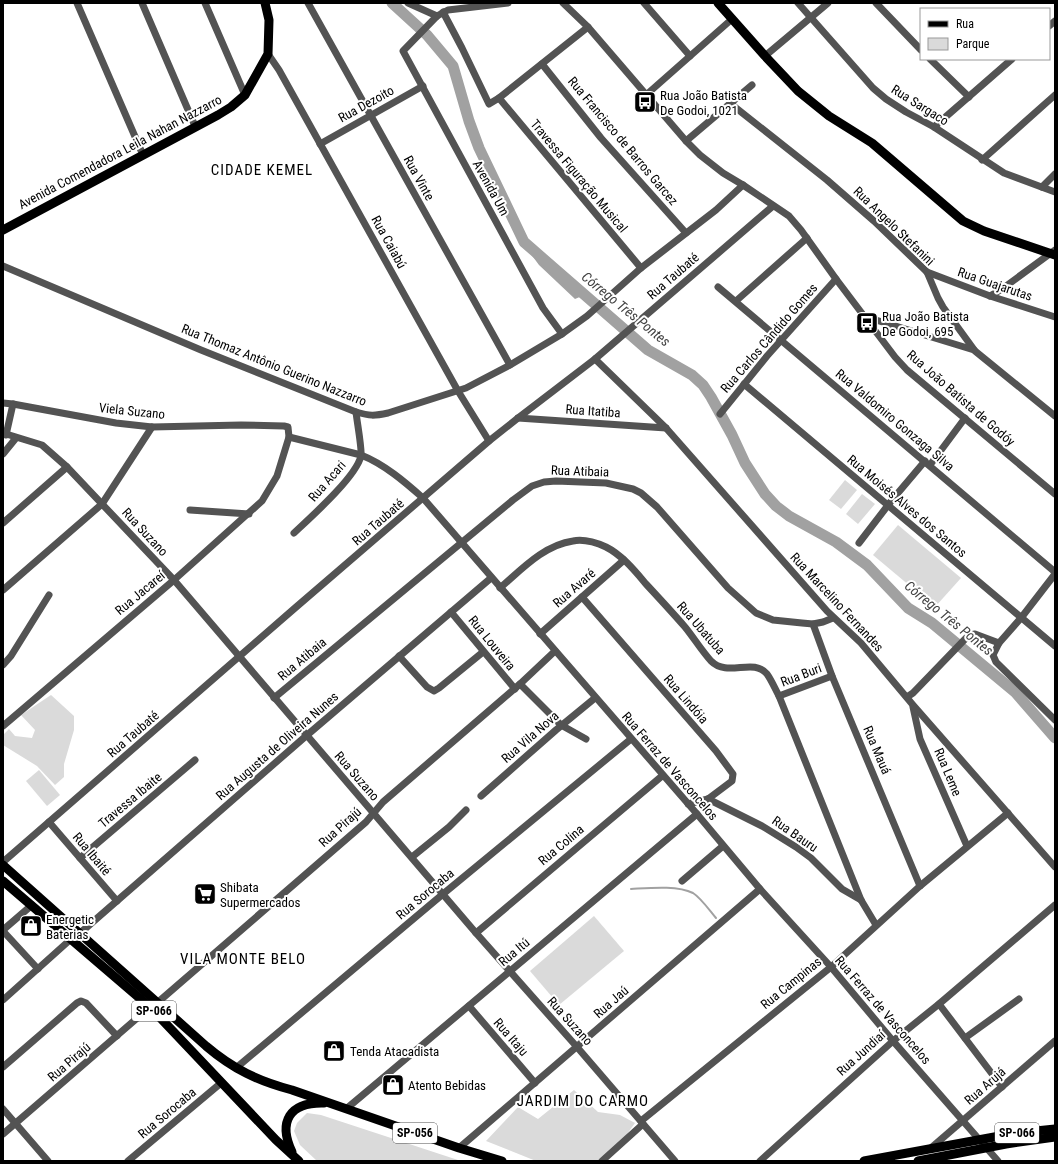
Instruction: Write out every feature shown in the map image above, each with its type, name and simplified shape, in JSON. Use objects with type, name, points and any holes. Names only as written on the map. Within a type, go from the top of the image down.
[{"type":"main road","name":"Avenida Comendadora Leila Nahan Nazzarro","points":[[3,230],[231,107],[245,95],[268,54],[269,20],[265,3]]},
{"type":"main road","points":[[718,3],[798,91],[814,105],[872,143],[963,221],[984,231],[1053,253]]},
{"type":"main road","name":"SP-066","points":[[3,865],[75,936],[154,1005],[221,1059],[270,1084],[330,1103]]},
{"type":"main road","name":"SP-066","points":[[3,881],[32,905],[75,936]]},
{"type":"main road","name":"SP-066","points":[[154,1005],[221,1083],[294,1158]]},
{"type":"main road","points":[[294,1158],[286,1138],[286,1122],[290,1115],[303,1106],[318,1103],[330,1103]]},
{"type":"main road","name":"SP-056","points":[[330,1103],[459,1148],[502,1161]]},
{"type":"main road","name":"SP-066","points":[[864,1161],[980,1139],[1055,1129]]},
{"type":"main road","name":"SP-066","points":[[918,1161],[986,1147],[1043,1138],[1055,1138]]},
{"type":"street","points":[[77,3],[143,154]]},
{"type":"street","points":[[142,3],[195,126]]},
{"type":"street","points":[[205,3],[245,95]]},
{"type":"street","name":"Rua Vinte","points":[[308,3],[510,364]]},
{"type":"street","points":[[408,3],[444,10],[508,3]]},
{"type":"street","name":"Rua João Batista de Godóy","points":[[564,3],[588,27],[686,141],[712,165],[789,216],[895,357],[907,370],[1055,494]]},
{"type":"street","points":[[644,3],[690,56]]},
{"type":"street","name":"Rua Sargaco","points":[[798,3],[873,88],[886,99],[934,127],[1004,174],[1055,192]]},
{"type":"street","points":[[765,56],[828,3]]},
{"type":"street","points":[[876,3],[920,49]]},
{"type":"street","points":[[444,10],[488,104],[499,98],[588,27]]},
{"type":"street","name":"Avenida Um","points":[[444,10],[403,51],[543,308],[562,334]]},
{"type":"street","points":[[646,95],[732,19]]},
{"type":"street","name":"Rua Caiabú","points":[[268,54],[279,70],[458,391],[490,441]]},
{"type":"street","points":[[931,60],[969,98]]},
{"type":"street","points":[[934,127],[1011,60]]},
{"type":"street","name":"Rua Francisco de Barros Garcez","points":[[542,64],[601,138],[686,233]]},
{"type":"street","points":[[686,141],[752,85]]},
{"type":"street","name":"Rua Dezoito","points":[[320,144],[423,86]]},
{"type":"street","points":[[982,160],[1055,94]]},
{"type":"street","name":"Travessa Figuração Musical","points":[[499,98],[641,268]]},
{"type":"street","name":"Rua Angelo Stefanini","points":[[731,104],[827,180],[874,221],[928,272],[935,292],[943,307],[974,350],[1055,416]]},
{"type":"street","points":[[1042,187],[1055,174]]},
{"type":"street","name":"Rua Thomaz Antônio Guerino Nazzarro","points":[[3,267],[201,350],[369,416],[388,413],[458,391],[510,364],[562,334],[586,316],[641,268],[716,210],[743,185]]},
{"type":"street","name":"Rua Taubaté","points":[[3,862],[423,498],[518,418],[595,359],[773,206]]},
{"type":"street","points":[[736,301],[807,238]]},
{"type":"street","points":[[990,296],[1053,253]]},
{"type":"street","name":"Rua Guajarutas","points":[[928,272],[990,296],[1055,317]]},
{"type":"street","name":"Rua Carlos Cândido Gomes","points":[[720,414],[744,384],[836,279]]},
{"type":"street","name":"Rua Valdomiro Gonzaga Silva","points":[[718,287],[1055,573]]},
{"type":"street","points":[[866,317],[974,350]]},
{"type":"street","name":"Rua Marcelino Fernandes","points":[[595,359],[666,428],[833,618],[861,643],[913,706],[1055,867]]},
{"type":"street","name":"Rua Moisés Alves dos Santos","points":[[744,384],[1055,646]]},
{"type":"street","name":"Viela Suzano","points":[[3,403],[116,423],[152,427],[241,425],[287,426],[289,429],[289,437]]},
{"type":"street","points":[[5,434],[13,404]]},
{"type":"street","name":"Rua Acari","points":[[294,534],[337,491],[358,464],[361,455],[356,412]]},
{"type":"street","name":"Rua Itatiba","points":[[518,418],[666,428]]},
{"type":"street","points":[[859,543],[888,505],[927,463],[965,418]]},
{"type":"street","points":[[3,590],[102,504],[152,427]]},
{"type":"street","name":"Rua Suzano","points":[[5,434],[42,445],[67,467],[174,580],[306,736],[675,1161]]},
{"type":"street","name":"Rua Ferraz de Vasconcelos","points":[[289,437],[370,458],[388,470],[423,498],[662,776],[697,814],[760,889],[830,967],[998,1161]]},
{"type":"street","name":"Rua Jacareí","points":[[3,726],[174,580],[262,501],[277,476],[289,437]]},
{"type":"street","points":[[3,454],[16,438]]},
{"type":"street","points":[[3,523],[67,467]]},
{"type":"street","name":"Rua Atibaia","points":[[274,698],[461,542],[532,486],[544,482],[606,483],[633,489],[658,506],[728,588],[756,613],[773,620],[813,624],[833,618]]},
{"type":"street","points":[[190,510],[249,514]]},
{"type":"street","name":"Rua Ubatuba","points":[[500,588],[534,559],[550,549],[573,541],[583,541],[606,547],[632,567],[712,662],[727,669],[751,667],[760,668],[767,674],[778,696],[861,900],[876,925]]},
{"type":"street","name":"Rua Avaré","points":[[540,634],[624,560]]},
{"type":"street","points":[[1055,573],[993,652],[994,659],[1055,720]]},
{"type":"street","name":"Rua Augusta de Oliveira Nunes","points":[[3,1000],[306,736],[491,578]]},
{"type":"street","points":[[3,665],[48,595]]},
{"type":"street","name":"Rua Lindóia","points":[[582,597],[716,751],[733,774],[732,781],[708,799],[688,804]]},
{"type":"street","name":"Rua Louveira","points":[[451,612],[483,652],[518,687],[561,725],[586,739]]},
{"type":"street","name":"Rua Mauá","points":[[813,624],[832,676],[920,886]]},
{"type":"street","points":[[907,697],[969,635],[979,635],[999,643]]},
{"type":"street","name":"Rua Pirajú","points":[[3,1134],[366,822],[382,802],[518,687],[555,651]]},
{"type":"street","points":[[399,656],[427,687],[434,691],[483,652]]},
{"type":"street","name":"Rua Buri","points":[[778,696],[832,676]]},
{"type":"street","name":"Rua Vila Nova","points":[[481,796],[561,725],[595,698]]},
{"type":"street","name":"Rua Leme","points":[[913,706],[920,739],[967,846]]},
{"type":"street","name":"Rua Sorocaba","points":[[236,1068],[443,894],[631,739]]},
{"type":"street","name":"Travessa Ibaite","points":[[80,858],[195,760]]},
{"type":"street","name":"Rua Colina","points":[[476,933],[662,776]]},
{"type":"street","name":"Rua Bauru","points":[[708,799],[762,826],[796,846],[811,858],[842,889],[861,900]]},
{"type":"street","points":[[412,858],[449,827],[466,810]]},
{"type":"street","name":"Rua Campinas","points":[[602,1161],[642,1123],[830,967],[920,886],[1008,813]]},
{"type":"street","name":"Rua Itú","points":[[346,1109],[697,814]]},
{"type":"street","name":"Rua Ibaité","points":[[50,822],[117,902]]},
{"type":"street","points":[[682,881],[723,846]]},
{"type":"street","name":"Rua Jaú","points":[[459,1148],[760,889]]},
{"type":"street","points":[[32,905],[3,931],[38,969]]},
{"type":"street","name":"Rua Jundiaí","points":[[760,1161],[893,1041],[939,1004],[1055,905]]},
{"type":"street","points":[[965,1038],[1019,999]]},
{"type":"street","points":[[3,1067],[81,1001],[86,1003],[117,1036]]},
{"type":"street","points":[[939,1004],[1002,1087]]},
{"type":"street","name":"Rua Itaju","points":[[469,1006],[535,1083]]},
{"type":"street","name":"Rua Arujá","points":[[931,1149],[1055,1041]]},
{"type":"street","name":"Rua Sorocaba","points":[[128,1161],[221,1083]]},
{"type":"street","points":[[3,1109],[48,1161]]},
{"type":"green space","points":[[845,480],[857,490],[841,509],[829,500]]},
{"type":"green space","points":[[862,494],[875,504],[858,524],[846,514]]},
{"type":"green space","points":[[898,525],[961,578],[935,607],[873,555]]},
{"type":"green space","points":[[51,695],[74,716],[74,730],[64,764],[64,777],[55,785],[37,766],[3,745],[3,735],[9,729],[15,736],[32,738],[35,730],[21,715]]},
{"type":"green space","points":[[39,770],[60,795],[47,806],[26,781]]},
{"type":"green space","points":[[594,916],[624,951],[559,1005],[530,971]]},
{"type":"green space","points":[[574,1090],[598,1112],[620,1115],[635,1123],[622,1141],[602,1159],[598,1161],[536,1161],[486,1141],[518,1107],[538,1119]]},
{"type":"green space","points":[[307,1113],[321,1115],[461,1161],[317,1161],[300,1145],[294,1131],[297,1123]]},
{"type":"shaded area","points":[[389,3],[394,3],[423,27],[421,32]]},
{"type":"shaded area","points":[[505,206],[519,236],[542,263],[582,296],[575,299],[539,265],[516,234],[503,207]]},
{"type":"waterway","name":"Córrego Três Pontes","points":[[392,3],[427,35],[453,66],[469,121],[479,148],[524,242],[648,350],[692,375],[703,385],[732,435],[745,463],[765,494],[776,506],[789,516],[836,542],[867,565],[908,608],[932,623],[1015,692],[1055,738]]},
{"type":"waterway","points":[[631,889],[663,888],[686,890],[699,898],[716,918]]},
{"type":"place","name":"Rua João Batista De Godoi, 1021","points":[[645,102]]},
{"type":"place","name":"Rua João Batista De Godoi, 695","points":[[867,323]]},
{"type":"place","name":"Shibata Supermercados","points":[[205,894]]},
{"type":"place","name":"Energetic Baterias","points":[[31,926]]},
{"type":"place","name":"Tenda Atacadista","points":[[334,1051]]},
{"type":"place","name":"Atento Bebidas","points":[[393,1085]]},
{"type":"district","name":"CIDADE KEMEL","points":[[262,170]]},
{"type":"district","name":"VILA MONTE BELO","points":[[243,959]]},
{"type":"district","name":"JARDIM DO CARMO","points":[[583,1101]]}]
